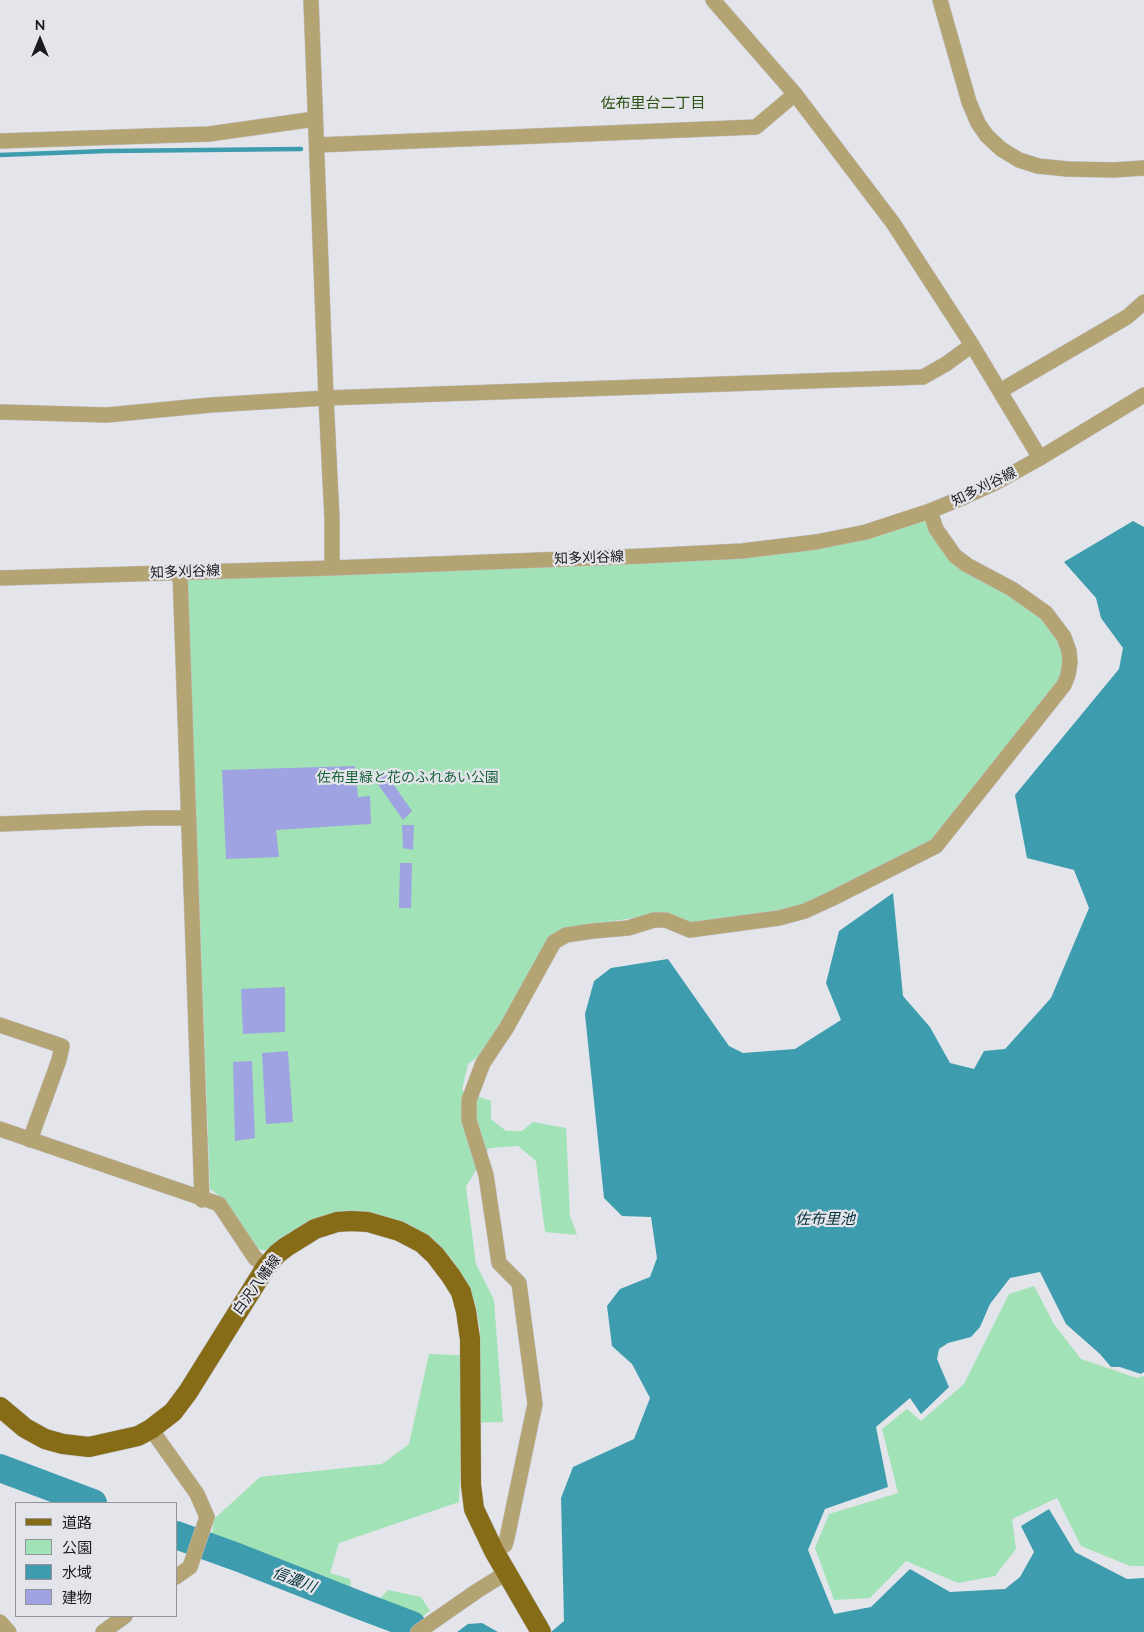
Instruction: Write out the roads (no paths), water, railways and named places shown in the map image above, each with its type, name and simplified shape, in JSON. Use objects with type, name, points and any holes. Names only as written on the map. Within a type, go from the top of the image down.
[{"type":"main road","name":"白沢八幡線","points":[[0,1407],[25,1428],[46,1439],[63,1444],[89,1448],[138,1436],[151,1429],[173,1412],[188,1392],[266,1267],[277,1254],[301,1236],[315,1229],[350,1221],[368,1222],[399,1231],[422,1243],[435,1255],[461,1292],[470,1339],[471,1485],[474,1509],[494,1551],[540,1632]]},
{"type":"street","points":[[312,0],[315,119],[332,518],[332,568]]},
{"type":"street","points":[[713,0],[795,94],[893,223],[972,344],[1040,458]]},
{"type":"street","points":[[940,0],[969,102],[978,123],[987,136],[1001,149],[1019,160],[1038,166],[1067,170],[1144,168]]},
{"type":"street","points":[[317,144],[756,127],[795,94]]},
{"type":"street","points":[[0,141],[209,134],[315,119]]},
{"type":"street","points":[[1000,391],[1127,316],[1144,302]]},
{"type":"street","points":[[0,412],[107,415],[211,405],[326,398],[923,377],[946,364],[972,344]]},
{"type":"street","name":"知多刈谷線","points":[[0,578],[332,568],[742,551],[816,542],[866,532],[930,511],[995,484],[1144,395]]},
{"type":"street","points":[[494,1551],[505,1544],[507,1538],[535,1404],[519,1283],[499,1263],[484,1168],[469,1120],[469,1100],[483,1063],[507,1027],[554,942],[566,935],[628,928],[654,920],[666,920],[690,930],[779,918],[805,911],[936,846],[1064,685],[1070,662],[1069,651],[1064,637],[1046,613],[955,556],[936,528],[930,511]]},
{"type":"street","points":[[180,572],[202,1200]]},
{"type":"street","points":[[0,824],[189,818]]},
{"type":"street","points":[[0,1025],[62,1046],[30,1140]]},
{"type":"street","points":[[0,1129],[202,1200],[219,1204],[255,1258],[266,1267]]},
{"type":"street","points":[[151,1429],[196,1494],[207,1517],[190,1567],[178,1576]]},
{"type":"street","points":[[418,1632],[506,1573]]},
{"type":"street","points":[[103,1632],[124,1617]]},
{"type":"street","points":[[0,1622],[9,1632]]},
{"type":"water","name":"佐布里池","points":[[1133,521],[1144,527],[1144,1372],[1141,1374],[1120,1367],[1111,1367],[1100,1354],[1066,1324],[1040,1272],[1010,1278],[990,1304],[980,1327],[971,1337],[948,1343],[939,1349],[937,1359],[949,1387],[921,1414],[910,1398],[876,1427],[888,1487],[825,1509],[808,1550],[834,1614],[871,1607],[910,1569],[950,1592],[1005,1589],[1020,1577],[1034,1552],[1021,1526],[1049,1509],[1075,1552],[1127,1579],[1144,1578],[1144,1632],[551,1632],[564,1621],[561,1498],[573,1467],[634,1439],[650,1398],[632,1364],[612,1346],[607,1306],[620,1289],[650,1277],[657,1258],[651,1217],[622,1216],[604,1198],[585,1014],[594,981],[611,968],[668,959],[729,1046],[743,1053],[795,1049],[841,1020],[826,983],[839,931],[893,893],[903,996],[930,1027],[950,1063],[974,1069],[984,1051],[1005,1049],[1051,998],[1089,908],[1074,870],[1027,858],[1015,795],[1119,669],[1123,648],[1101,618],[1096,598],[1064,562]]},
{"type":"water","points":[[482,1623],[498,1632],[457,1632],[468,1624]]},
{"type":"waterway","points":[[0,155],[106,151],[301,149]]},
{"type":"waterway","name":"信濃川","points":[[0,1468],[90,1502]]},
{"type":"waterway","name":"信濃川","points":[[178,1536],[412,1625]]},
{"type":"district","name":"佐布里台二丁目","points":[[653,103]]},
{"type":"park label","name":"佐布里緑と花のふれあい公園","points":[[408,778]]}]
